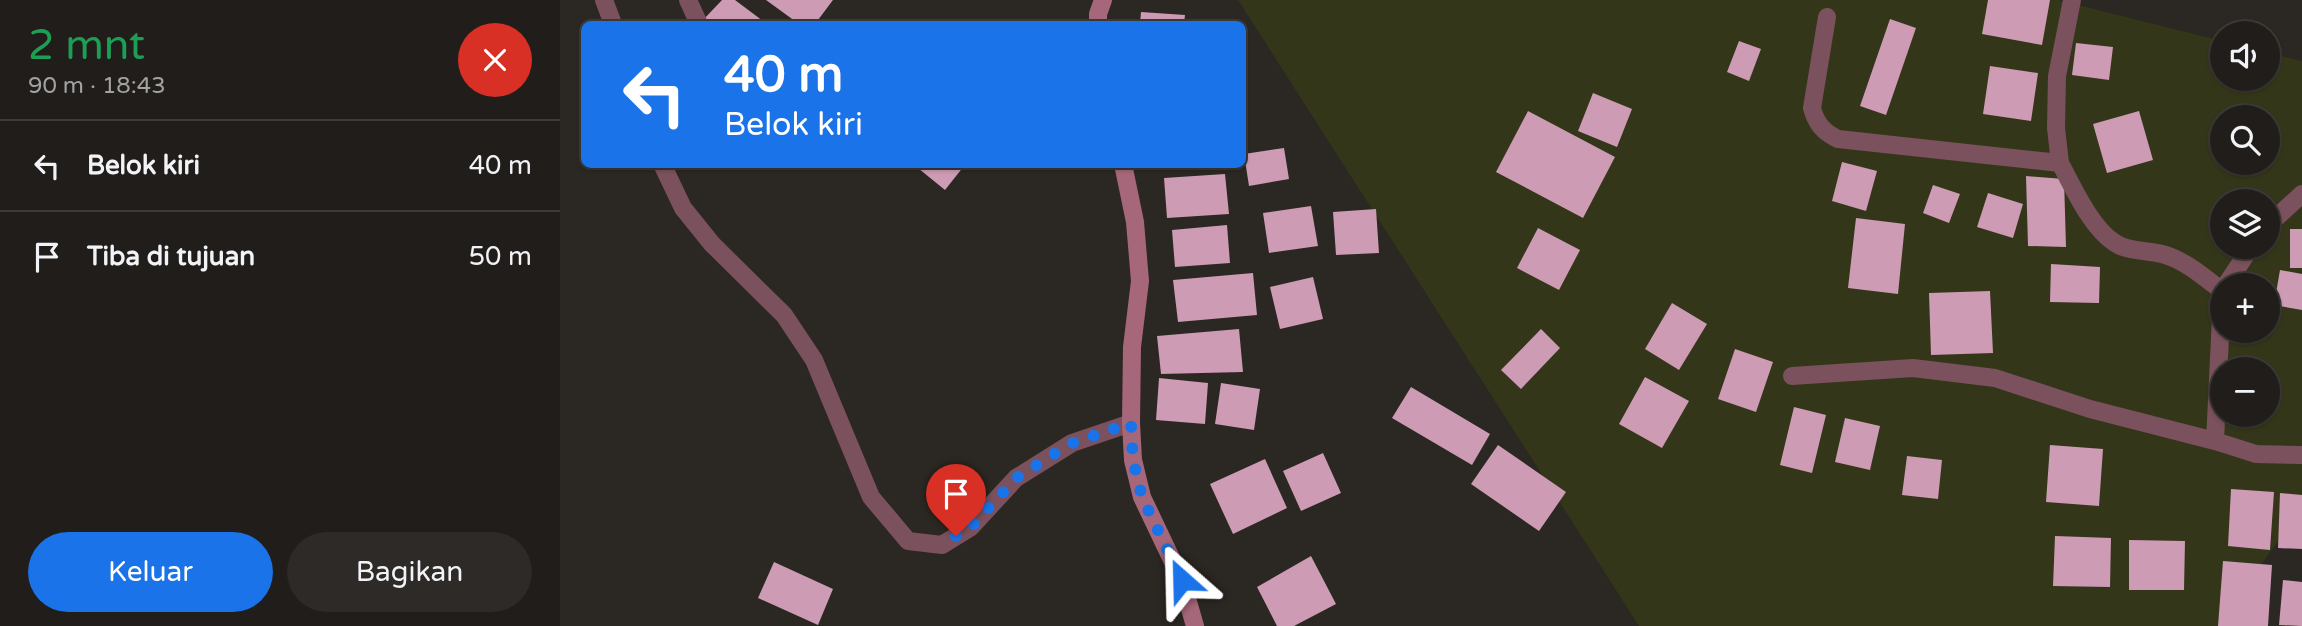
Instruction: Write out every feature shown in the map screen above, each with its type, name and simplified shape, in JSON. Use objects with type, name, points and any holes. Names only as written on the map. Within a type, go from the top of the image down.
[{"type":"main road","points":[[1098,21],[1103,0]]},
{"type":"main road","points":[[1124,168],[1135,222],[1140,281],[1132,347],[1133,460],[1142,497],[1182,580],[1195,626]]},
{"type":"street","points":[[604,0],[611,21]]},
{"type":"street","points":[[688,0],[698,21]]},
{"type":"street","points":[[2072,0],[2057,76],[2056,128],[2060,163],[2080,201],[2109,240],[2118,246],[2162,254],[2181,261],[2210,282]]},
{"type":"street","points":[[1827,17],[1812,108],[1815,120],[1826,133],[1838,139],[2060,163]]},
{"type":"street","points":[[664,168],[683,208],[712,244],[784,315],[807,349],[871,497],[908,541],[942,545],[971,527],[1016,478],[1072,443],[1131,423]]},
{"type":"street","points":[[2280,214],[2302,194]]},
{"type":"street","points":[[2215,441],[2220,343]]},
{"type":"street","points":[[1792,376],[1913,368],[1995,378],[2090,409],[2256,454],[2302,455]]},
{"type":"green space","points":[[1238,0],[2058,0],[2210,38],[2210,91],[2280,91],[2280,56],[2302,61],[2302,507],[2218,626],[1639,626]]},
{"type":"building","points":[[722,0],[735,0],[763,21],[704,21]]},
{"type":"building","points":[[766,0],[833,0],[817,21],[795,21]]},
{"type":"building","points":[[1988,0],[2050,0],[2042,45],[1982,34]]},
{"type":"building","points":[[1141,12],[1185,15],[1184,21],[1140,21]]},
{"type":"building","points":[[1890,19],[1916,28],[1886,115],[1860,106]]},
{"type":"building","points":[[1739,41],[1761,49],[1749,81],[1727,72]]},
{"type":"building","points":[[2076,43],[2113,47],[2109,80],[2072,75]]},
{"type":"building","points":[[1990,66],[2038,73],[2031,121],[1983,114]]},
{"type":"building","points":[[1593,93],[1632,109],[1617,147],[1578,131]]},
{"type":"building","points":[[1528,111],[1615,157],[1583,218],[1496,172]]},
{"type":"building","points":[[2139,111],[2153,160],[2107,173],[2093,124]]},
{"type":"building","points":[[1284,148],[1289,179],[1249,186],[1246,154]]},
{"type":"building","points":[[1842,162],[1877,171],[1866,211],[1832,201]]},
{"type":"building","points":[[918,168],[962,168],[945,190]]},
{"type":"building","points":[[1225,174],[1229,214],[1167,218],[1164,178]]},
{"type":"building","points":[[2026,176],[2064,179],[2066,247],[2028,246]]},
{"type":"building","points":[[1933,185],[1960,194],[1949,223],[1923,213]]},
{"type":"building","points":[[1988,193],[2023,204],[2013,238],[1977,227]]},
{"type":"building","points":[[1311,206],[1318,246],[1269,253],[1263,213]]},
{"type":"building","points":[[1376,209],[1379,253],[1336,255],[1333,212]]},
{"type":"building","points":[[1856,218],[1905,224],[1898,294],[1848,288]]},
{"type":"building","points":[[1227,225],[1230,263],[1175,267],[1172,230]]},
{"type":"building","points":[[1538,228],[1580,250],[1559,290],[1517,268]]},
{"type":"building","points":[[2290,229],[2302,229],[2302,268],[2290,268]]},
{"type":"building","points":[[2051,264],[2100,267],[2099,303],[2050,302]]},
{"type":"building","points":[[2280,270],[2302,274],[2302,310],[2280,306]]},
{"type":"building","points":[[1253,273],[1257,315],[1178,322],[1173,280]]},
{"type":"building","points":[[1313,277],[1323,319],[1280,329],[1270,287]]},
{"type":"building","points":[[1990,291],[1993,353],[1931,355],[1929,293]]},
{"type":"building","points":[[1672,303],[1707,324],[1679,370],[1645,349]]},
{"type":"building","points":[[1239,329],[1243,372],[1161,374],[1157,336]]},
{"type":"building","points":[[1541,329],[1560,348],[1521,389],[1501,370]]},
{"type":"building","points":[[1735,349],[1773,362],[1756,412],[1718,399]]},
{"type":"building","points":[[1645,377],[1689,401],[1662,448],[1619,424]]},
{"type":"building","points":[[1159,378],[1208,383],[1205,424],[1156,420]]},
{"type":"building","points":[[1221,383],[1260,389],[1254,430],[1215,424]]},
{"type":"building","points":[[1411,387],[1490,434],[1472,465],[1392,418]]},
{"type":"building","points":[[1794,407],[1826,415],[1812,473],[1780,465]]},
{"type":"building","points":[[1845,418],[1880,426],[1870,470],[1835,462]]},
{"type":"building","points":[[1498,445],[1566,492],[1539,531],[1471,484]]},
{"type":"building","points":[[2050,445],[2103,449],[2099,506],[2046,502]]},
{"type":"building","points":[[1323,453],[1341,493],[1301,511],[1283,471]]},
{"type":"building","points":[[1907,456],[1942,460],[1938,499],[1902,495]]},
{"type":"building","points":[[1265,459],[1287,508],[1233,534],[1210,484]]},
{"type":"building","points":[[2231,489],[2274,492],[2270,550],[2228,546]]},
{"type":"building","points":[[2280,493],[2302,495],[2302,549],[2278,548]]},
{"type":"building","points":[[2055,536],[2111,538],[2110,587],[2053,586]]},
{"type":"building","points":[[2129,540],[2185,541],[2184,590],[2129,590]]},
{"type":"building","points":[[1311,556],[1336,604],[1294,626],[1277,626],[1257,587]]},
{"type":"building","points":[[2223,561],[2272,565],[2268,626],[2218,626]]},
{"type":"building","points":[[774,562],[833,589],[818,625],[758,598]]},
{"type":"building","points":[[2283,580],[2302,582],[2302,626],[2279,625]]},
{"type":"route","points":[[956,536],[971,527],[1016,478],[1072,443],[1131,423],[1133,460],[1142,497],[1182,580]]}]
